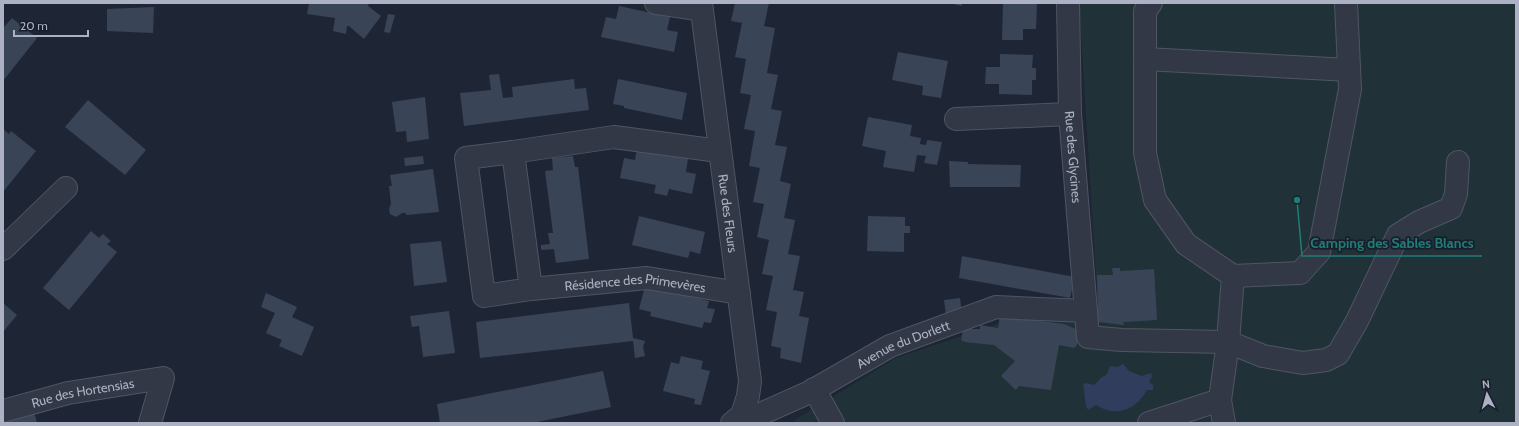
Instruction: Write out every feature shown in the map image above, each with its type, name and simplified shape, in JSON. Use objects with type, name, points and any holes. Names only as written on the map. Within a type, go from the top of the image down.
[{"type":"street","name":"Rue des Fleurs","points":[[656,3],[702,6],[719,151],[750,381],[748,396],[737,419]]},
{"type":"street","name":"Rue des Glycines","points":[[1068,3],[1070,114],[1088,337],[1122,340],[1228,342]]},
{"type":"street","points":[[1151,3],[1144,11],[1145,153],[1155,200],[1186,244],[1233,276],[1300,273],[1319,252],[1350,89],[1346,3]]},
{"type":"street","points":[[1145,59],[1350,70]]},
{"type":"street","points":[[956,119],[1070,114]]},
{"type":"street","name":"Résidence des Primevères","points":[[719,151],[614,137],[466,158],[484,296],[532,289],[647,278],[739,293]]},
{"type":"street","points":[[513,152],[532,289]]},
{"type":"street","points":[[1228,342],[1263,356],[1303,363],[1326,360],[1338,354],[1357,321],[1398,235],[1419,222],[1451,208],[1456,194],[1458,162]]},
{"type":"street","points":[[3,249],[66,188]]},
{"type":"street","points":[[1224,423],[1220,400],[1228,342],[1233,276]]},
{"type":"street","name":"Avenue du Dorlett","points":[[737,419],[756,416],[814,389],[890,346],[996,307],[1086,311]]},
{"type":"street","name":"Rue des Hortensias","points":[[3,411],[68,393],[163,378],[150,423]]},
{"type":"street","points":[[814,389],[833,423]]},
{"type":"street","points":[[1149,423],[1220,400]]},
{"type":"shaded area","points":[[1079,3],[1516,3],[1516,423],[796,423],[795,420],[896,358],[1015,318],[1087,320],[1099,323]]},
{"type":"water","points":[[1123,364],[1129,371],[1142,376],[1151,373],[1152,376],[1149,382],[1153,385],[1153,390],[1147,390],[1137,403],[1125,410],[1111,411],[1096,405],[1088,410],[1085,401],[1083,384],[1094,385],[1107,374],[1110,366],[1117,367]]},
{"type":"building","points":[[309,3],[369,3],[368,6],[381,16],[364,39],[349,26],[347,26],[346,34],[333,31],[335,18],[307,14]]},
{"type":"building","points":[[735,3],[769,3],[764,26],[775,28],[767,73],[778,75],[771,109],[782,111],[775,145],[787,147],[780,181],[791,184],[784,218],[795,220],[788,254],[800,256],[793,290],[804,292],[799,316],[809,318],[801,363],[780,358],[781,348],[771,346],[777,312],[766,310],[773,276],[762,274],[769,240],[757,237],[764,204],[753,202],[760,168],[749,166],[755,131],[744,129],[751,95],[740,93],[746,59],[735,57],[742,23],[731,21]]},
{"type":"building","points":[[948,3],[962,3],[962,6]]},
{"type":"building","points":[[1003,3],[1037,3],[1036,29],[1023,29],[1023,40],[1002,40]]},
{"type":"building","points":[[619,6],[670,17],[667,30],[678,32],[674,52],[601,37],[606,17],[616,19]]},
{"type":"building","points":[[154,7],[153,33],[107,31],[107,9]]},
{"type":"building","points":[[388,14],[395,15],[390,33],[384,32]]},
{"type":"building","points":[[12,18],[37,38],[3,81],[3,28]]},
{"type":"building","points":[[898,52],[948,61],[941,98],[922,95],[923,86],[892,80]]},
{"type":"building","points":[[1000,54],[1033,55],[1032,68],[1036,68],[1036,80],[1032,80],[1032,95],[999,94],[999,84],[985,84],[986,67],[1000,67]]},
{"type":"building","points":[[499,74],[503,98],[513,97],[512,87],[574,79],[575,89],[586,88],[589,110],[464,126],[460,93],[491,90],[489,75]]},
{"type":"building","points":[[618,79],[687,93],[682,120],[624,108],[624,106],[613,104]]},
{"type":"building","points":[[425,97],[429,139],[407,142],[406,131],[396,132],[392,102]]},
{"type":"building","points":[[88,100],[146,150],[125,175],[65,127]]},
{"type":"building","points":[[868,117],[912,125],[910,136],[921,138],[920,144],[926,145],[927,140],[942,142],[937,165],[924,163],[926,156],[917,155],[914,172],[883,167],[886,151],[862,146]]},
{"type":"building","points":[[3,129],[9,134],[11,131],[36,151],[3,192]]},
{"type":"building","points":[[637,148],[688,159],[686,172],[696,174],[692,194],[669,189],[667,196],[654,193],[656,185],[620,178],[624,158],[635,160]]},
{"type":"building","points":[[423,156],[424,164],[405,166],[404,158]]},
{"type":"building","points":[[573,156],[575,167],[578,167],[589,259],[556,263],[554,249],[541,250],[541,245],[550,244],[548,233],[553,233],[545,171],[553,170],[552,158]]},
{"type":"building","points":[[949,161],[968,162],[968,164],[1021,165],[1020,187],[950,187]]},
{"type":"building","points":[[433,169],[439,212],[406,215],[406,213],[402,213],[396,217],[390,214],[389,209],[391,204],[389,186],[392,186],[390,175]]},
{"type":"building","points":[[639,216],[705,232],[700,254],[690,251],[688,258],[632,245]]},
{"type":"building","points":[[868,216],[905,217],[905,226],[910,226],[910,233],[904,233],[904,252],[867,251]]},
{"type":"building","points":[[91,231],[99,238],[103,234],[111,241],[107,244],[117,252],[69,310],[43,288]]},
{"type":"building","points":[[441,241],[447,282],[414,286],[410,244]]},
{"type":"building","points":[[962,256],[1075,277],[1070,298],[959,278]]},
{"type":"building","points":[[1112,268],[1120,268],[1120,271],[1154,269],[1157,320],[1123,322],[1124,325],[1098,322],[1097,275],[1113,275]]},
{"type":"building","points":[[645,286],[709,301],[707,308],[715,309],[711,323],[704,322],[702,328],[650,316],[651,312],[639,309]]},
{"type":"building","points":[[266,293],[297,307],[292,317],[314,327],[302,356],[279,346],[282,340],[266,333],[275,313],[261,307]]},
{"type":"building","points":[[960,298],[962,313],[946,315],[944,300]]},
{"type":"building","points":[[3,303],[17,315],[3,332]]},
{"type":"building","points":[[629,303],[633,338],[645,341],[643,347],[645,356],[635,358],[633,341],[480,358],[476,322]]},
{"type":"building","points":[[449,311],[455,353],[423,357],[419,326],[412,327],[410,316]]},
{"type":"building","points":[[1000,316],[1064,324],[1080,331],[1077,345],[1074,348],[1059,345],[1051,390],[1019,386],[1016,390],[1001,376],[1015,361],[994,345],[965,342],[961,340],[963,329],[980,329],[980,325],[998,328]]},
{"type":"building","points":[[681,356],[703,361],[701,369],[710,371],[701,405],[694,404],[695,399],[663,391],[671,362],[679,364]]},
{"type":"building","points":[[603,371],[611,407],[532,423],[440,423],[437,404]]},
{"type":"building","points":[[34,411],[37,423],[3,423],[3,420]]},
{"type":"place","name":"Camping des Sables Blancs","points":[[1297,200]]}]
